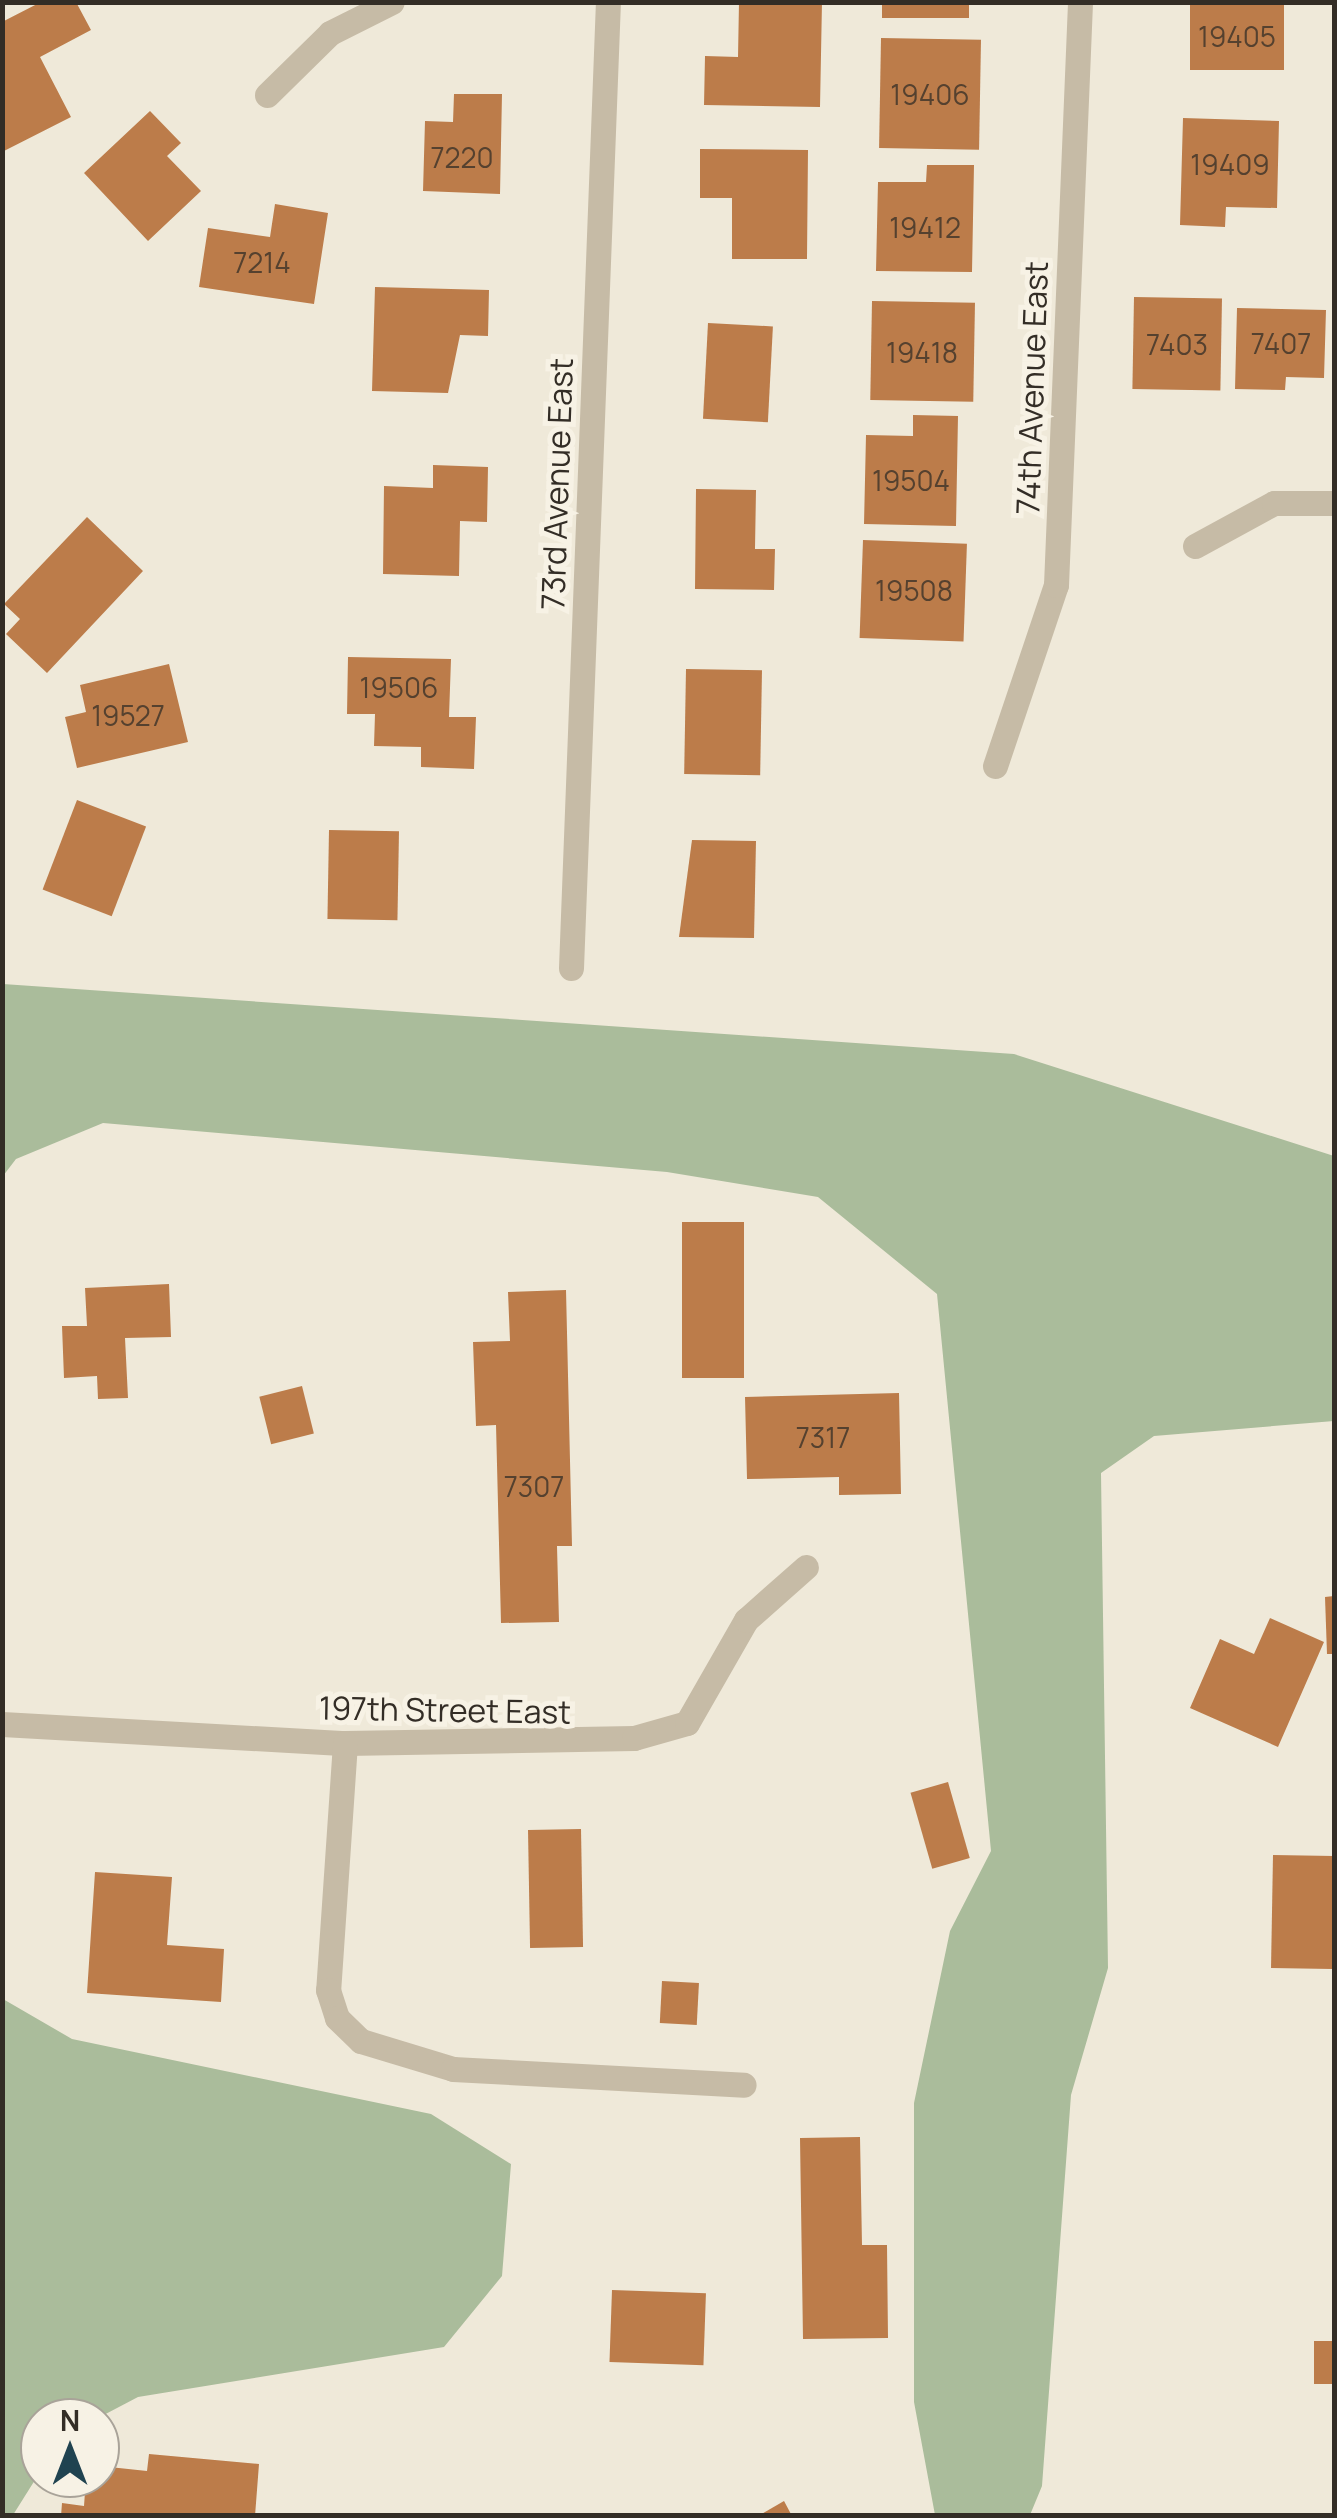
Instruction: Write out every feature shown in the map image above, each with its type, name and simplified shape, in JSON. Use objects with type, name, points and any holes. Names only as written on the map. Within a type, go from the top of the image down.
[{"type":"street","points":[[266,95],[330,33],[392,2]]},
{"type":"street","name":"73rd Avenue East","points":[[571,968],[608,2]]},
{"type":"street","name":"74th Avenue East","points":[[995,766],[1056,585],[1080,2]]},
{"type":"street","points":[[1195,546],[1274,504],[1334,503]]},
{"type":"street","name":"197th Street East","points":[[2,1724],[345,1743],[576,1745],[686,1724],[746,1620],[806,1568]]},
{"type":"street","points":[[345,1743],[328,1990],[336,2018],[371,2045],[453,2069],[744,2085]]},
{"type":"green space","points":[[3,984],[1014,1054],[1334,1156],[1334,1421],[1154,1436],[1101,1473],[1108,1968],[1071,2095],[1042,2486],[1030,2515],[935,2515],[914,2402],[914,2103],[950,1931],[991,1851],[937,1294],[818,1197],[667,1172],[103,1123],[16,1159],[3,1176]]},
{"type":"green space","points":[[3,1999],[72,2039],[431,2114],[511,2164],[502,2276],[444,2347],[138,2397],[120,2406],[120,2398],[20,2398],[20,2498],[24,2498],[13,2515],[3,2515]]},
{"type":"building","points":[[41,2],[76,2],[91,30],[40,57],[71,117],[2,152],[2,22]]},
{"type":"building","points":[[739,2],[822,2],[820,107],[704,105],[705,56],[738,57]]},
{"type":"building","points":[[882,2],[969,2],[969,18],[882,18]]},
{"type":"building","points":[[1190,2],[1284,2],[1284,70],[1190,70]]},
{"type":"building","points":[[881,38],[981,40],[979,150],[879,148]]},
{"type":"building","points":[[454,94],[502,94],[500,194],[423,191],[425,121],[453,122]]},
{"type":"building","points":[[150,111],[181,143],[167,156],[201,191],[148,241],[84,173]]},
{"type":"building","points":[[1183,118],[1279,121],[1277,208],[1226,207],[1225,227],[1180,225]]},
{"type":"building","points":[[700,149],[808,150],[807,259],[732,259],[732,198],[700,198]]},
{"type":"building","points":[[927,165],[974,165],[972,272],[876,271],[878,182],[926,182]]},
{"type":"building","points":[[275,204],[328,213],[314,304],[199,287],[208,228],[270,237]]},
{"type":"building","points":[[375,287],[489,290],[488,336],[460,335],[448,393],[372,391]]},
{"type":"building","points":[[1134,297],[1222,299],[1220,391],[1132,389]]},
{"type":"building","points":[[872,301],[975,303],[973,402],[870,400]]},
{"type":"building","points":[[1237,308],[1326,310],[1324,378],[1286,377],[1285,390],[1235,389]]},
{"type":"building","points":[[708,323],[773,326],[768,422],[703,419]]},
{"type":"building","points":[[913,415],[958,416],[956,526],[864,524],[866,435],[913,436]]},
{"type":"building","points":[[433,465],[488,467],[487,522],[460,521],[459,576],[383,574],[384,486],[433,488]]},
{"type":"building","points":[[696,489],[756,490],[755,549],[775,549],[774,590],[695,589]]},
{"type":"building","points":[[87,517],[143,571],[47,673],[6,634],[20,619],[4,604]]},
{"type":"building","points":[[863,540],[967,544],[964,642],[860,638]]},
{"type":"building","points":[[348,657],[451,659],[449,717],[476,717],[474,769],[421,767],[421,747],[374,746],[375,714],[347,714]]},
{"type":"building","points":[[169,664],[188,742],[77,768],[65,717],[86,712],[80,685]]},
{"type":"building","points":[[686,669],[762,670],[760,775],[684,774]]},
{"type":"building","points":[[77,800],[146,827],[112,916],[43,890]]},
{"type":"building","points":[[329,830],[399,831],[397,920],[327,919]]},
{"type":"building","points":[[692,840],[756,841],[754,938],[679,937]]},
{"type":"building","points":[[682,1222],[744,1222],[744,1378],[682,1378]]},
{"type":"building","points":[[169,1284],[171,1337],[125,1338],[128,1398],[98,1399],[97,1376],[64,1378],[62,1326],[87,1326],[85,1288]]},
{"type":"building","points":[[566,1290],[572,1546],[557,1546],[559,1622],[501,1623],[496,1425],[476,1426],[473,1342],[510,1341],[508,1292]]},
{"type":"building","points":[[302,1386],[314,1434],[271,1444],[259,1397]]},
{"type":"building","points":[[899,1393],[901,1494],[839,1495],[839,1477],[747,1479],[745,1397]]},
{"type":"building","points":[[1334,1596],[1334,1654],[1327,1654],[1325,1597]]},
{"type":"building","points":[[1270,1618],[1324,1642],[1278,1747],[1190,1708],[1220,1639],[1254,1654]]},
{"type":"building","points":[[948,1782],[970,1858],[932,1869],[911,1793]]},
{"type":"building","points":[[581,1829],[583,1947],[530,1948],[528,1830]]},
{"type":"building","points":[[1273,1855],[1334,1856],[1332,1969],[1271,1968]]},
{"type":"building","points":[[95,1872],[172,1877],[167,1945],[224,1949],[221,2002],[87,1993]]},
{"type":"building","points":[[662,1981],[699,1983],[697,2025],[660,2023]]},
{"type":"building","points":[[860,2137],[862,2245],[887,2245],[888,2338],[803,2339],[800,2138]]},
{"type":"building","points":[[612,2290],[706,2293],[703,2365],[609,2362]]},
{"type":"building","points":[[1314,2341],[1334,2341],[1334,2384],[1314,2384]]},
{"type":"building","points":[[149,2454],[259,2464],[255,2516],[61,2516],[62,2503],[84,2506],[85,2498],[120,2498],[120,2468],[147,2471]]},
{"type":"building","points":[[784,2501],[792,2516],[758,2516]]}]
